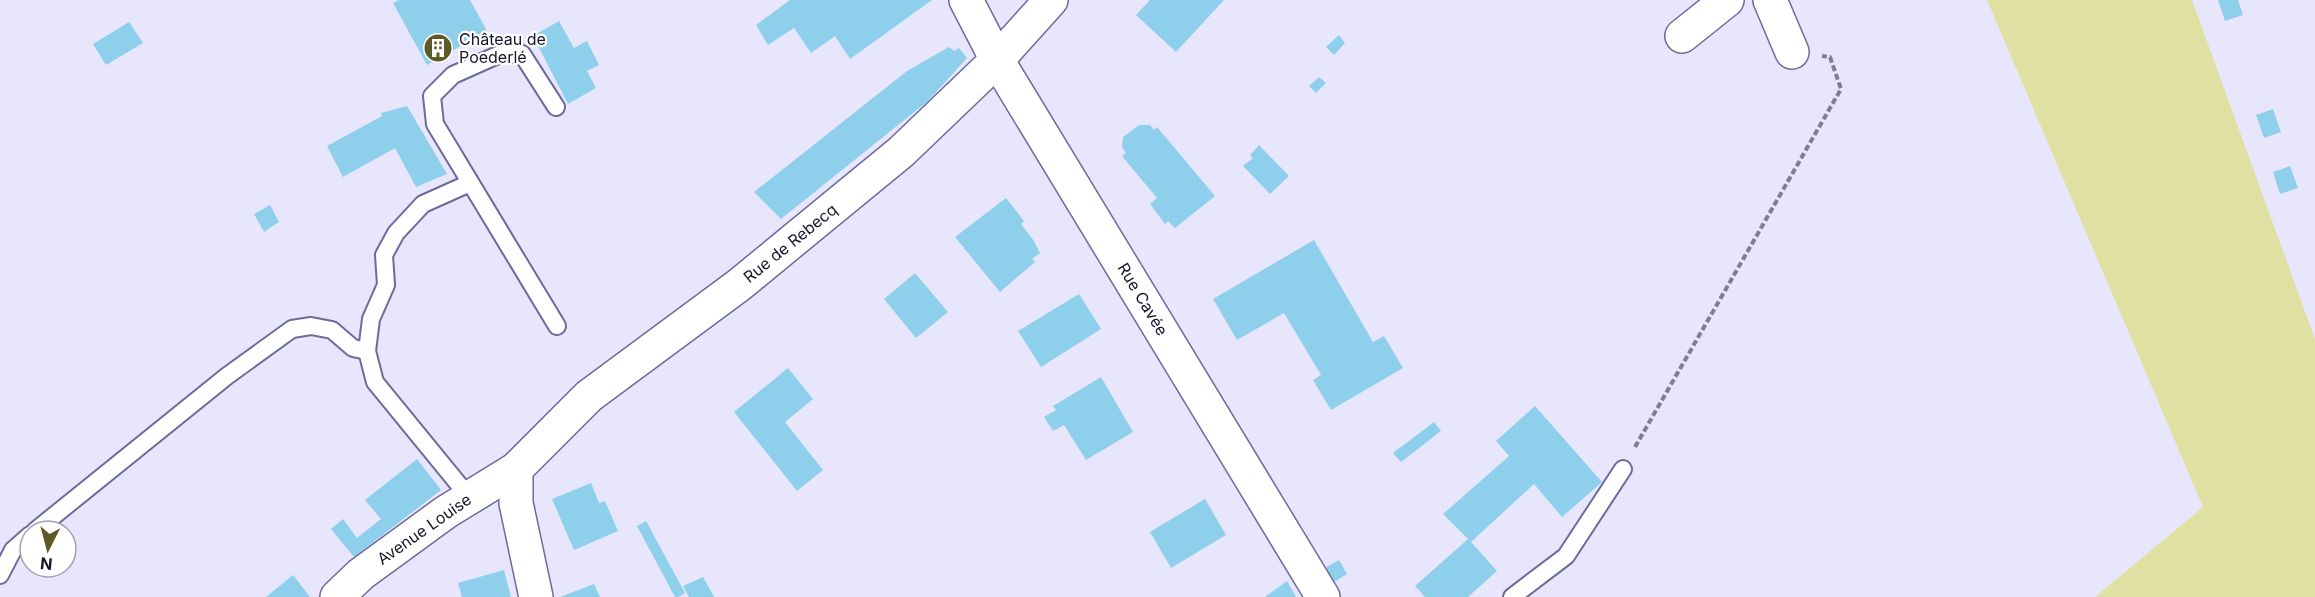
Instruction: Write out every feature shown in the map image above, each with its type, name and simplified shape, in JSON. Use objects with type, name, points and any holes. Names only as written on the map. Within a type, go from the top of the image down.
[{"type":"street","name":"Rue Cavée","points":[[966,0],[997,60],[1323,597]]},
{"type":"street","name":"Rue de Rebecq","points":[[516,469],[589,396],[739,285],[901,152],[997,60],[1051,0]]},
{"type":"street","points":[[1682,36],[1727,0]]},
{"type":"street","points":[[1770,0],[1791,52]]},
{"type":"street","points":[[516,469],[516,503],[536,597]]},
{"type":"street","name":"Avenue Louise","points":[[337,597],[361,574],[469,497],[516,469]]},
{"type":"lane","points":[[556,107],[522,54],[500,54],[453,75],[432,96],[435,124],[556,326]]},
{"type":"lane","points":[[469,497],[375,382],[367,351],[371,319],[386,285],[384,255],[396,233],[423,204],[470,183]]},
{"type":"lane","points":[[51,519],[227,376],[292,329],[311,326],[332,330],[353,348],[367,351]]},
{"type":"lane","points":[[1512,597],[1566,556],[1623,469]]},
{"type":"lane","points":[[0,575],[13,550],[18,546]]},
{"type":"path","points":[[1623,469],[1841,89],[1830,57],[1791,52]]},
{"type":"shaded area","points":[[1987,0],[2192,0],[2315,339],[2315,597],[2095,597],[2203,507]]},
{"type":"building","name":"Château de Poederlé","points":[[399,0],[470,0],[487,31],[427,65],[393,3]]},
{"type":"building","points":[[790,0],[932,0],[850,59],[835,36],[811,53],[794,28],[768,45],[756,25]]},
{"type":"building","points":[[1150,0],[1224,0],[1176,52],[1136,15]]},
{"type":"building","points":[[2218,0],[2238,0],[2243,15],[2225,21]]},
{"type":"building","points":[[559,21],[574,48],[587,41],[599,65],[587,71],[596,88],[568,104],[533,36]]},
{"type":"building","points":[[129,22],[143,43],[106,65],[93,44]]},
{"type":"building","points":[[1339,35],[1345,43],[1334,55],[1326,47]]},
{"type":"building","points":[[949,47],[954,51],[959,48],[967,58],[928,101],[781,219],[754,192],[907,71]]},
{"type":"building","points":[[1319,77],[1326,83],[1316,93],[1309,86]]},
{"type":"building","points":[[407,106],[447,174],[416,187],[395,148],[343,177],[327,146],[382,116],[381,113]]},
{"type":"building","points":[[2273,109],[2281,132],[2264,138],[2256,115]]},
{"type":"building","points":[[1139,125],[1150,125],[1154,130],[1157,127],[1215,196],[1175,228],[1168,221],[1165,224],[1150,204],[1157,198],[1122,156],[1126,153],[1122,147],[1123,137]]},
{"type":"building","points":[[1259,145],[1289,176],[1270,194],[1243,166],[1253,158],[1250,155]]},
{"type":"building","points":[[2290,166],[2298,188],[2280,194],[2273,172]]},
{"type":"building","points":[[1006,198],[1024,221],[1021,224],[1040,253],[1032,259],[1035,262],[1000,292],[955,237]]},
{"type":"building","points":[[270,205],[279,222],[264,232],[254,214]]},
{"type":"building","points":[[1314,240],[1373,342],[1384,336],[1403,368],[1331,410],[1313,380],[1321,375],[1284,313],[1237,340],[1213,299]]},
{"type":"building","points":[[915,273],[948,312],[916,338],[884,299]]},
{"type":"building","points":[[1079,294],[1101,329],[1041,367],[1018,331]]},
{"type":"building","points":[[788,368],[813,399],[785,422],[823,470],[797,491],[734,412]]},
{"type":"building","points":[[1101,377],[1133,432],[1086,460],[1064,425],[1053,431],[1044,417],[1056,410],[1053,406]]},
{"type":"building","points":[[1535,406],[1602,482],[1562,517],[1534,484],[1471,542],[1497,571],[1468,597],[1425,597],[1415,586],[1468,539],[1443,514],[1509,456],[1496,441]]},
{"type":"building","points":[[1434,422],[1441,431],[1401,462],[1393,453]]},
{"type":"building","points":[[417,459],[441,490],[354,557],[331,529],[343,519],[357,538],[381,519],[365,500]]},
{"type":"building","points":[[591,483],[599,503],[605,501],[618,531],[574,550],[552,499]]},
{"type":"building","points":[[1205,499],[1226,535],[1171,568],[1150,532]]},
{"type":"building","points":[[646,521],[685,593],[678,597],[675,597],[637,526]]},
{"type":"building","points":[[1339,560],[1347,574],[1329,585],[1320,571]]},
{"type":"building","points":[[504,570],[511,597],[462,597],[458,583]]},
{"type":"building","points":[[293,575],[310,597],[266,597]]},
{"type":"building","points":[[703,577],[714,597],[689,597],[683,586]]},
{"type":"building","points":[[1287,581],[1296,597],[1265,597]]},
{"type":"building","points":[[594,584],[600,597],[560,597]]},
{"type":"place","name":"Château de Poederlé","points":[[438,48]]}]
